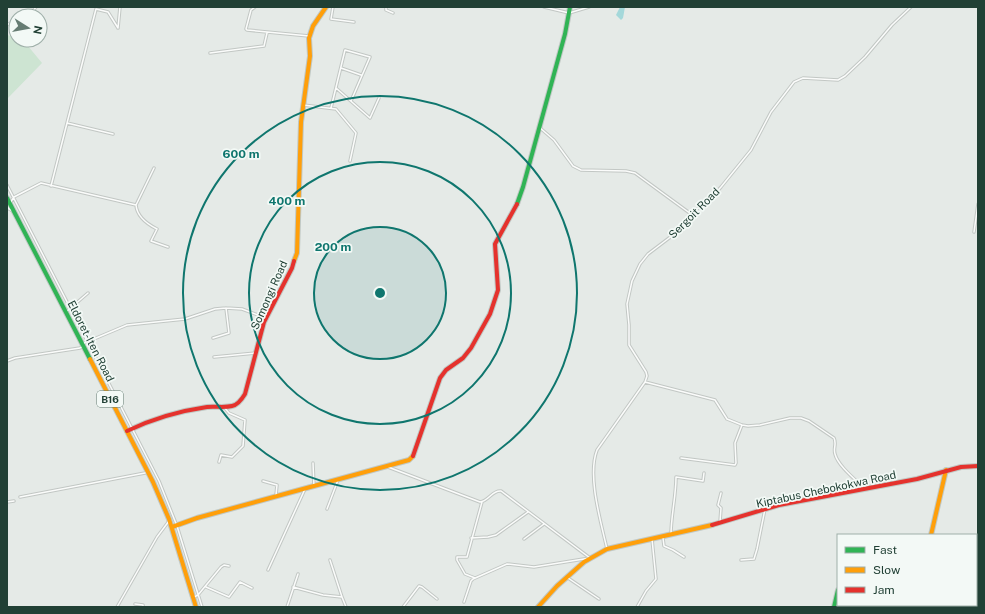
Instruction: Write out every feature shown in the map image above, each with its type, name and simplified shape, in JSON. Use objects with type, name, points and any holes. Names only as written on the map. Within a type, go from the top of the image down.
[{"type":"street","points":[[51,186],[96,9],[108,12],[118,28],[120,7]]},
{"type":"street","points":[[254,7],[251,10],[247,30],[310,36]]},
{"type":"street","name":"Somongi Road","points":[[127,431],[146,422],[166,416],[208,407],[233,406],[243,398],[266,318],[292,268],[297,253],[301,122],[310,56],[310,36],[313,26],[326,7]]},
{"type":"street","points":[[333,7],[331,19],[354,22]]},
{"type":"street","points":[[386,7],[386,10],[393,13]]},
{"type":"street","points":[[544,7],[569,13],[589,7]]},
{"type":"street","points":[[172,527],[197,518],[409,460],[413,457],[440,378],[446,370],[463,358],[471,348],[490,314],[498,290],[495,244],[517,204],[539,127],[570,7]]},
{"type":"street","name":"Sergoit Road","points":[[645,382],[647,376],[646,372],[631,348],[629,342],[630,325],[627,304],[629,291],[640,264],[652,252],[677,232],[690,214],[712,197],[745,158],[771,112],[794,82],[803,78],[838,80],[845,76],[866,57],[892,24],[911,7]]},
{"type":"street","points":[[210,53],[264,46],[266,33]]},
{"type":"street","points":[[331,108],[345,50],[370,57],[351,101]]},
{"type":"street","points":[[341,68],[361,75]]},
{"type":"street","points":[[336,88],[370,118],[379,98]]},
{"type":"street","points":[[304,105],[336,109],[356,132],[350,161]]},
{"type":"street","points":[[67,124],[113,134]]},
{"type":"street","points":[[539,127],[554,140],[575,168],[581,170],[626,171],[636,173],[690,214]]},
{"type":"street","points":[[154,168],[136,205],[136,210],[146,223],[157,229],[151,241],[168,247]]},
{"type":"street","points":[[7,184],[159,481],[177,526],[202,607]]},
{"type":"street","points":[[8,204],[14,197],[41,184],[136,205]]},
{"type":"street","name":"Eldoret-Iten Road","points":[[7,198],[8,204],[14,211],[153,482],[172,527],[196,607]]},
{"type":"street","points":[[974,232],[978,204]]},
{"type":"street","points":[[66,312],[88,293]]},
{"type":"street","points":[[213,338],[229,333],[226,308]]},
{"type":"street","points":[[7,361],[15,358],[80,348],[88,342],[126,325],[185,319],[215,309],[242,309],[266,318]]},
{"type":"street","points":[[214,357],[256,353]]},
{"type":"street","points":[[607,549],[596,500],[594,470],[595,455],[600,444],[645,382],[715,400],[727,419],[742,425],[760,426],[790,418],[801,418],[809,421],[834,438],[836,443],[834,453],[839,461],[865,489]]},
{"type":"street","points":[[219,462],[221,455],[232,457],[243,446],[245,420],[229,413],[224,407]]},
{"type":"street","points":[[681,458],[735,465],[735,443],[742,425]]},
{"type":"street","points":[[313,463],[314,487]]},
{"type":"street","points":[[386,466],[467,498],[482,502]]},
{"type":"street","name":"Kiptabus Chebokokwa Road","points":[[538,607],[566,577],[590,558],[607,549],[720,523],[779,505],[917,479],[961,467],[978,466]]},
{"type":"street","points":[[931,534],[946,470]]},
{"type":"street","points":[[20,497],[145,473]]},
{"type":"street","points":[[671,535],[676,477],[703,481],[704,473]]},
{"type":"street","points":[[327,508],[338,480]]},
{"type":"street","points":[[262,481],[277,485],[276,497]]},
{"type":"street","points":[[268,570],[305,489]]},
{"type":"street","points":[[475,578],[465,574],[457,560],[457,557],[467,557],[482,502],[495,491],[500,490],[590,558]]},
{"type":"street","points":[[720,523],[721,508],[718,505],[721,493]]},
{"type":"street","points":[[7,502],[14,501]]},
{"type":"street","points":[[741,560],[754,559],[765,510]]},
{"type":"street","points":[[471,538],[493,536],[528,512]]},
{"type":"street","points":[[117,607],[169,519]]},
{"type":"street","points":[[524,539],[544,524]]},
{"type":"street","points":[[663,537],[664,546],[684,557]]},
{"type":"street","points":[[637,607],[646,591],[656,579],[652,539]]},
{"type":"street","points":[[464,602],[472,581],[475,578],[507,564],[534,567],[590,558]]},
{"type":"street","points":[[330,560],[346,607]]},
{"type":"street","points":[[193,598],[206,587],[221,567],[224,565],[229,566]]},
{"type":"street","points":[[287,607],[298,574]]},
{"type":"street","points":[[566,577],[599,599]]},
{"type":"street","points":[[206,587],[229,598],[240,582],[252,588]]},
{"type":"street","points":[[403,607],[419,586],[437,599]]},
{"type":"street","points":[[293,587],[323,595],[342,597]]},
{"type":"street","points":[[834,607],[837,594]]},
{"type":"street","points":[[135,604],[143,605],[143,607]]},
{"type":"green space","points":[[7,35],[8,48],[30,48],[42,63],[7,99]]},
{"type":"water","points":[[620,7],[625,7],[623,18],[621,20],[616,15]]},
{"type":"traffic: fast","points":[[517,204],[565,34],[570,7]]},
{"type":"traffic: fast","points":[[7,198],[90,359]]},
{"type":"traffic: fast","points":[[834,607],[837,594]]},
{"type":"traffic: slow","points":[[294,261],[297,253],[301,122],[310,56],[309,38],[313,26],[326,7]]},
{"type":"traffic: slow","points":[[90,359],[153,482],[169,519],[196,607]]},
{"type":"traffic: slow","points":[[172,527],[197,518],[409,460],[413,456]]},
{"type":"traffic: slow","points":[[931,534],[946,470]]},
{"type":"traffic: slow","points":[[538,607],[557,586],[584,562],[607,549],[712,525]]},
{"type":"traffic: jam","points":[[413,456],[440,378],[446,370],[463,358],[471,348],[490,314],[498,290],[495,244],[517,204]]},
{"type":"traffic: jam","points":[[127,431],[156,419],[176,413],[207,407],[229,407],[240,402],[245,394],[264,322],[292,268],[294,261]]},
{"type":"traffic: jam","points":[[712,525],[779,505],[917,479],[961,467],[978,466]]}]
